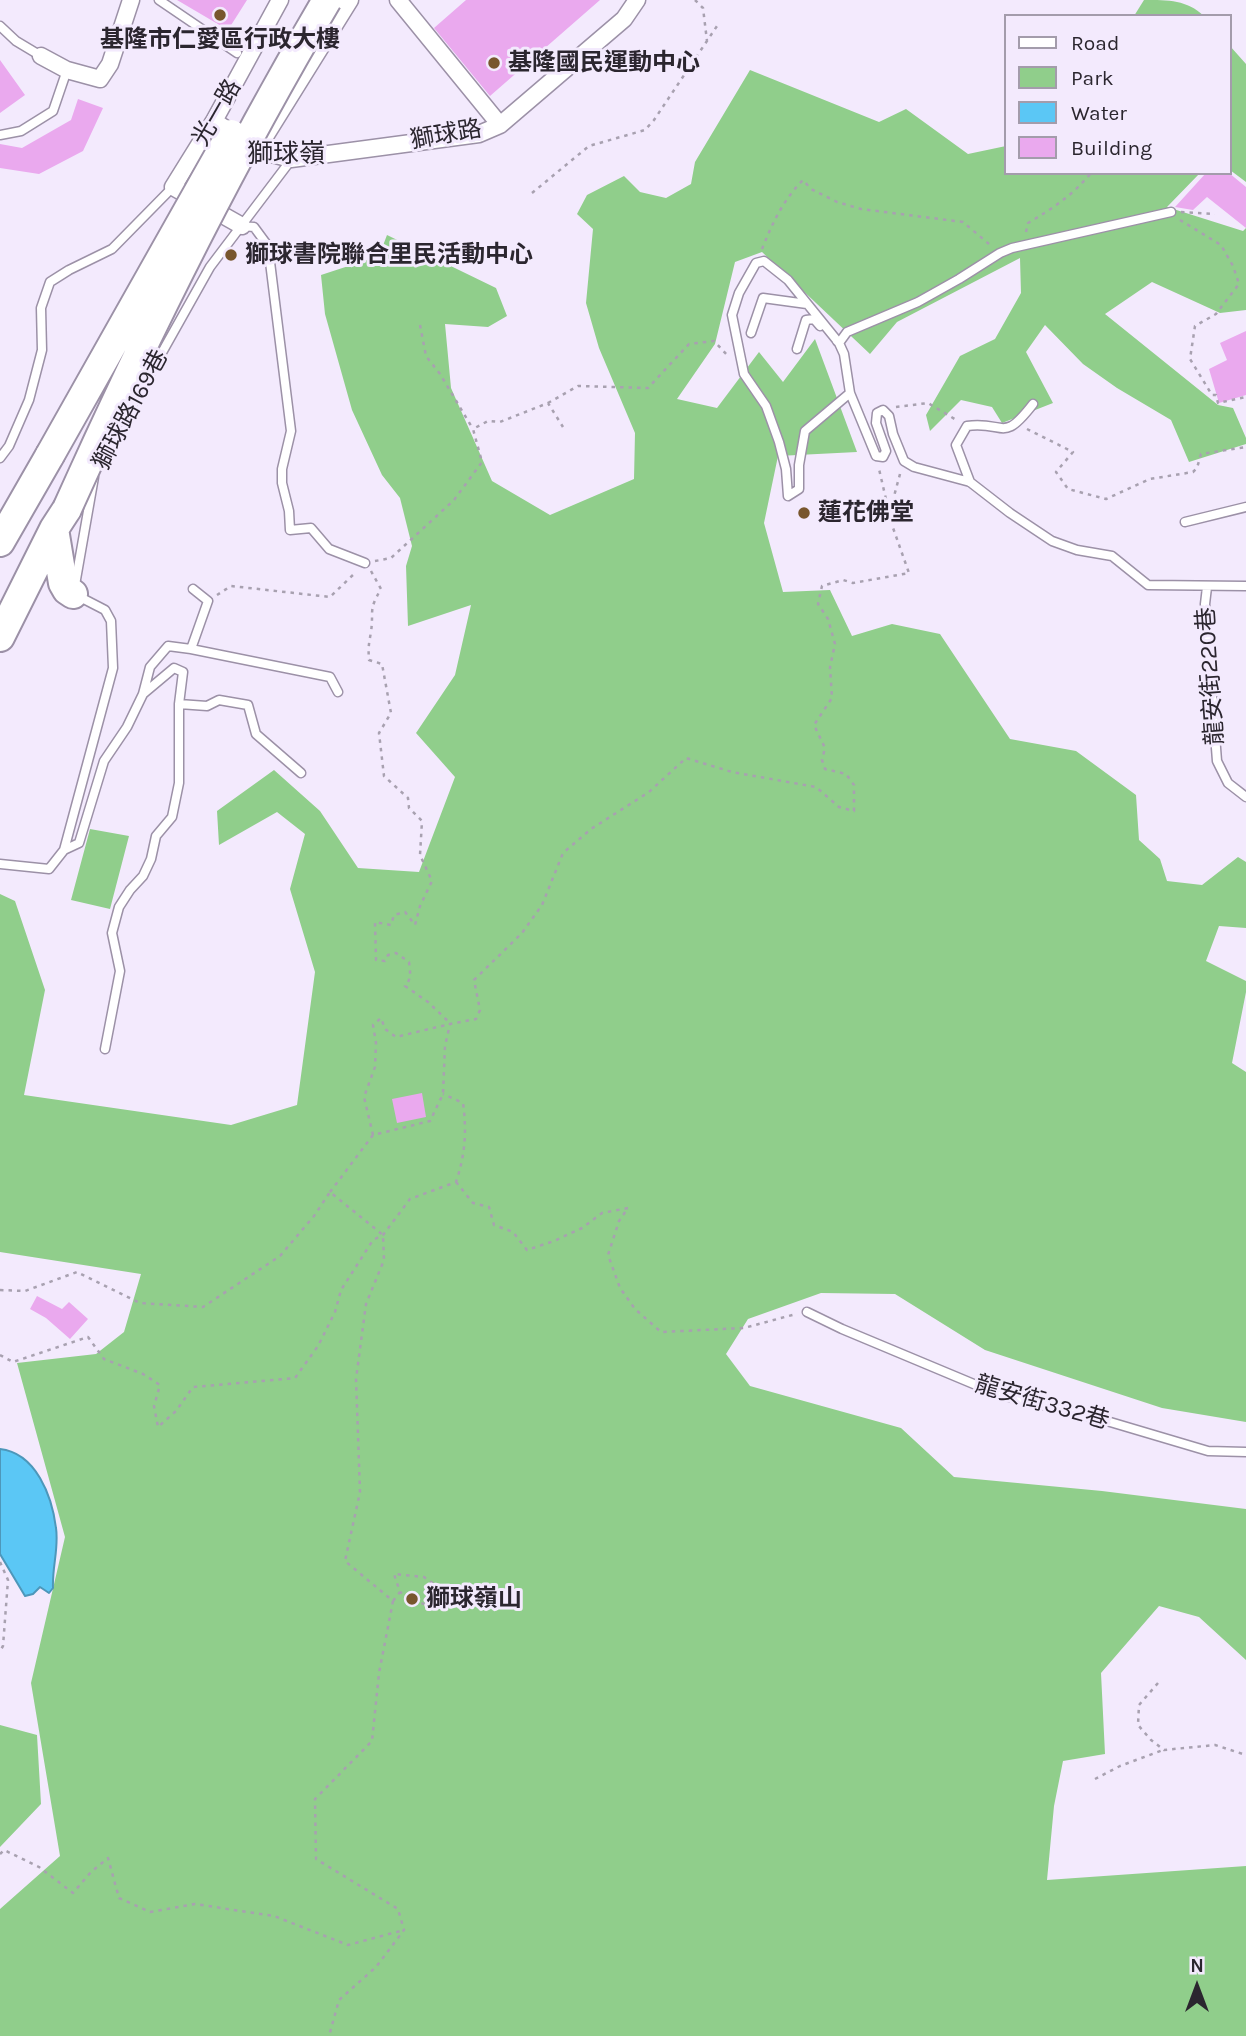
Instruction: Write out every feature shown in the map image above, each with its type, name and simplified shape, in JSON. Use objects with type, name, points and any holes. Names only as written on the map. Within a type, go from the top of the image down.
[{"type":"highway","points":[[55,529],[7,522],[50,455],[106,358],[305,0]]},
{"type":"highway","points":[[0,638],[176,278],[281,79],[327,0]]},
{"type":"highway","points":[[55,529],[63,583],[66,590],[73,594]]},
{"type":"street","points":[[41,56],[66,70],[100,79],[110,64],[131,0]]},
{"type":"street","name":"光一路","points":[[173,187],[214,121],[280,0]]},
{"type":"street","points":[[216,212],[350,0]]},
{"type":"street","points":[[398,0],[500,125]]},
{"type":"street","name":"獅球路","points":[[291,159],[479,134],[500,125],[624,19],[637,0]]},
{"type":"street","points":[[214,121],[257,150],[291,159]]},
{"type":"street","points":[[173,187],[242,226]]},
{"type":"lane","points":[[159,0],[237,53]]},
{"type":"lane","points":[[0,26],[16,41],[41,56]]},
{"type":"lane","points":[[0,135],[21,131],[52,111],[66,70]]},
{"type":"lane","name":"獅球路169巷","points":[[108,448],[209,267],[291,159]]},
{"type":"lane","points":[[0,458],[9,446],[29,400],[42,350],[41,308],[50,282],[113,249],[173,187]]},
{"type":"lane","points":[[839,343],[847,332],[918,302],[1000,253],[1023,245],[1171,212]]},
{"type":"lane","points":[[242,226],[254,227],[268,246],[290,431],[282,469],[290,530],[311,528],[329,549],[365,563]]},
{"type":"lane","points":[[850,393],[805,431],[799,465],[799,489],[788,496],[786,470],[775,430],[766,406],[744,374],[732,315],[739,293],[756,262],[764,261],[775,268],[839,343],[844,354],[850,393],[876,456],[883,457],[886,451],[876,423],[877,413],[883,410],[890,416],[893,434],[904,461],[914,467],[970,482],[1052,541],[1077,550],[1112,556],[1148,585],[1246,586]]},
{"type":"lane","points":[[751,333],[763,298],[807,304]]},
{"type":"lane","points":[[797,349],[806,320],[814,319],[839,343]]},
{"type":"lane","points":[[970,482],[956,445],[967,426],[1004,429],[1017,424],[1033,404]]},
{"type":"lane","name":"獅球路169巷","points":[[73,594],[96,470]]},
{"type":"lane","points":[[1185,522],[1246,508]]},
{"type":"lane","name":"龍安街220巷","points":[[1207,587],[1205,604],[1217,761],[1228,783],[1246,797]]},
{"type":"lane","points":[[191,649],[208,601],[193,589]]},
{"type":"lane","points":[[0,864],[49,869],[64,850],[113,668],[111,621],[105,610],[73,594]]},
{"type":"lane","points":[[64,850],[79,843],[104,761],[127,727],[143,694],[150,667],[167,646],[330,677],[338,692]]},
{"type":"lane","points":[[105,1049],[120,971],[112,933],[119,907],[143,876],[156,836],[172,817],[178,783],[178,704],[183,672],[174,668],[143,694]]},
{"type":"lane","points":[[178,704],[207,706],[219,700],[248,705],[256,734],[301,773]]},
{"type":"lane","name":"龍安街332巷","points":[[807,1312],[1000,1395],[1100,1419],[1208,1451],[1246,1452]]},
{"type":"path","points":[[695,0],[703,8],[707,41]]},
{"type":"path","points":[[531,193],[589,146],[645,130],[716,26]]},
{"type":"path","points":[[1023,245],[1028,223],[1071,194],[1089,175]]},
{"type":"path","points":[[756,262],[783,204],[803,180],[811,189],[837,202],[861,209],[963,222],[1000,253]]},
{"type":"path","points":[[1171,212],[1215,214]]},
{"type":"path","points":[[1171,212],[1182,223],[1221,245],[1233,266],[1238,284],[1216,313],[1195,326],[1190,359],[1212,395],[1216,395],[1218,403],[1246,397]]},
{"type":"path","points":[[208,601],[231,586],[330,597],[365,563],[391,558],[454,500],[482,463],[473,429],[426,356],[420,325]]},
{"type":"path","points":[[473,429],[488,421],[500,422],[578,386],[649,388],[689,344],[714,341],[744,374]]},
{"type":"path","points":[[548,402],[563,427]]},
{"type":"path","points":[[883,410],[928,403],[967,426]]},
{"type":"path","points":[[1017,424],[1073,452],[1056,472],[1068,489],[1106,499],[1150,480],[1193,472],[1198,468],[1201,454],[1246,447]]},
{"type":"path","points":[[373,1135],[363,1097],[374,1067],[376,1042],[373,1025],[381,1018],[385,1029],[396,1037],[476,1018],[480,1010],[474,981],[522,933],[542,905],[563,853],[590,829],[649,792],[686,758],[732,772],[816,787],[839,807],[854,811],[854,785],[846,774],[825,769],[822,760],[825,748],[814,725],[832,698],[830,667],[835,644],[828,619],[818,604],[822,586],[843,580],[853,583],[909,573],[892,524],[876,456]]},
{"type":"path","points":[[892,524],[893,500],[904,461]]},
{"type":"path","points":[[365,563],[378,579],[381,589],[371,606],[371,632],[367,643],[369,660],[382,664],[391,713],[380,733],[384,776],[408,797],[409,808],[422,821],[420,855],[432,881],[419,906],[415,925],[405,912],[394,915],[391,925],[375,922],[376,960],[385,961],[388,955],[396,953],[409,962],[409,982],[405,986],[428,1002],[450,1024]]},
{"type":"path","points":[[0,1290],[25,1291],[77,1272],[140,1303],[203,1307],[280,1256],[314,1216],[373,1135],[430,1121],[443,1094],[445,1046],[450,1024]]},
{"type":"path","points":[[443,1094],[463,1103],[466,1130],[463,1160],[456,1182]]},
{"type":"path","points":[[0,1354],[13,1362],[88,1337],[104,1359],[143,1374],[160,1385],[155,1406],[158,1426],[176,1411],[193,1387],[295,1378],[318,1346],[335,1312],[341,1290],[373,1240],[383,1235],[410,1199],[456,1182]]},
{"type":"path","points":[[456,1182],[473,1203],[489,1208],[494,1226],[513,1232],[527,1250],[582,1228],[602,1213],[628,1209],[618,1221],[608,1255],[620,1288],[635,1309],[660,1332],[744,1328],[807,1312]]},
{"type":"path","points":[[330,1192],[383,1235],[384,1260],[366,1304],[356,1379],[360,1492],[345,1561],[393,1601]]},
{"type":"path","points":[[0,1562],[8,1580],[3,1646],[0,1651]]},
{"type":"path","points":[[394,1574],[424,1577],[447,1593],[436,1608],[412,1600],[400,1592],[394,1574]]},
{"type":"path","points":[[400,1592],[393,1601],[380,1673],[372,1741],[315,1799],[316,1859],[398,1909],[404,1930]]},
{"type":"path","points":[[1158,1683],[1139,1706],[1138,1725],[1164,1750]]},
{"type":"path","points":[[1095,1779],[1120,1766],[1164,1750],[1215,1745],[1246,1755]]},
{"type":"path","points":[[0,1854],[4,1850],[39,1867],[73,1893],[91,1872],[108,1858],[119,1898],[150,1912],[195,1903],[274,1916],[348,1945],[404,1930]]},
{"type":"path","points":[[329,2036],[339,2000],[376,1968],[404,1930]]},
{"type":"green space","points":[[1144,0],[1162,0],[1177,2],[1202,14],[1135,14]]},
{"type":"green space","points":[[1232,48],[1246,64],[1246,182],[1232,172]]},
{"type":"green space","points":[[750,70],[879,122],[906,109],[968,154],[1004,146],[1004,175],[1198,175],[1167,207],[1243,231],[1246,228],[1246,310],[1220,313],[1152,282],[1105,314],[1218,405],[1233,408],[1246,444],[1189,462],[1171,420],[1083,364],[1045,325],[1026,352],[1053,403],[1002,423],[992,407],[961,400],[930,431],[926,415],[960,356],[995,339],[1021,293],[1020,258],[897,322],[870,354],[762,252],[735,262],[715,344],[677,399],[717,408],[759,352],[783,382],[815,339],[857,452],[778,456],[764,523],[783,592],[830,590],[852,636],[892,624],[940,634],[1010,739],[1076,751],[1136,795],[1139,840],[1160,859],[1167,881],[1202,885],[1238,857],[1246,862],[1246,928],[1219,926],[1206,961],[1246,981],[1232,1063],[1246,1072],[1246,1422],[1162,1408],[985,1350],[895,1294],[821,1293],[748,1319],[726,1354],[750,1386],[901,1428],[954,1477],[1102,1491],[1246,1509],[1246,1660],[1199,1617],[1159,1606],[1101,1673],[1105,1754],[1063,1761],[1054,1806],[1047,1880],[1246,1866],[1246,2036],[0,2036],[0,1909],[60,1856],[31,1683],[65,1537],[17,1363],[96,1354],[124,1332],[141,1274],[0,1252],[0,894],[15,901],[45,990],[24,1095],[231,1125],[297,1105],[315,972],[290,889],[305,834],[277,812],[219,845],[217,811],[274,770],[320,811],[358,868],[419,872],[455,777],[416,733],[455,675],[471,605],[408,626],[406,566],[412,546],[400,498],[382,475],[352,410],[325,314],[321,275],[379,256],[387,235],[496,288],[507,316],[488,327],[445,324],[451,388],[492,481],[550,515],[634,479],[635,433],[599,348],[586,303],[593,229],[577,214],[587,195],[624,176],[640,192],[666,198],[691,184],[695,162]]},
{"type":"green space","points":[[90,829],[129,836],[110,909],[71,900]]},
{"type":"green space","points":[[0,1725],[37,1735],[41,1804],[0,1847]]},
{"type":"water","points":[[0,1449],[13,1452],[32,1467],[51,1503],[57,1543],[53,1588],[49,1593],[40,1587],[33,1594],[25,1596],[0,1554]]},
{"type":"building","name":"基隆市仁愛區行政大樓","points":[[177,0],[247,0],[228,30]]},
{"type":"building","name":"基隆國民運動中心","points":[[466,0],[600,0],[490,96],[434,28]]},
{"type":"building","points":[[0,60],[25,95],[0,113]]},
{"type":"building","points":[[78,99],[103,108],[83,151],[39,174],[0,168],[0,144],[22,148],[71,120]]},
{"type":"building","points":[[1204,175],[1231,175],[1246,187],[1246,228],[1207,197],[1193,210],[1175,207]]},
{"type":"building","points":[[1246,331],[1246,395],[1219,403],[1209,369],[1227,360],[1220,343]]},
{"type":"building","points":[[422,1093],[426,1117],[397,1123],[392,1099]]},
{"type":"building","points":[[37,1296],[62,1309],[69,1302],[88,1319],[70,1339],[46,1318],[30,1309]]},
{"type":"place","name":"基隆市仁愛區行政大樓","points":[[220,15]]},
{"type":"place","name":"基隆國民運動中心","points":[[494,63]]},
{"type":"place","name":"獅球書院聯合里民活動中心","points":[[231,255]]},
{"type":"place","name":"蓮花佛堂","points":[[804,513]]},
{"type":"place","name":"獅球嶺山","points":[[412,1599]]},
{"type":"district","name":"獅球嶺","points":[[286,155]]}]
